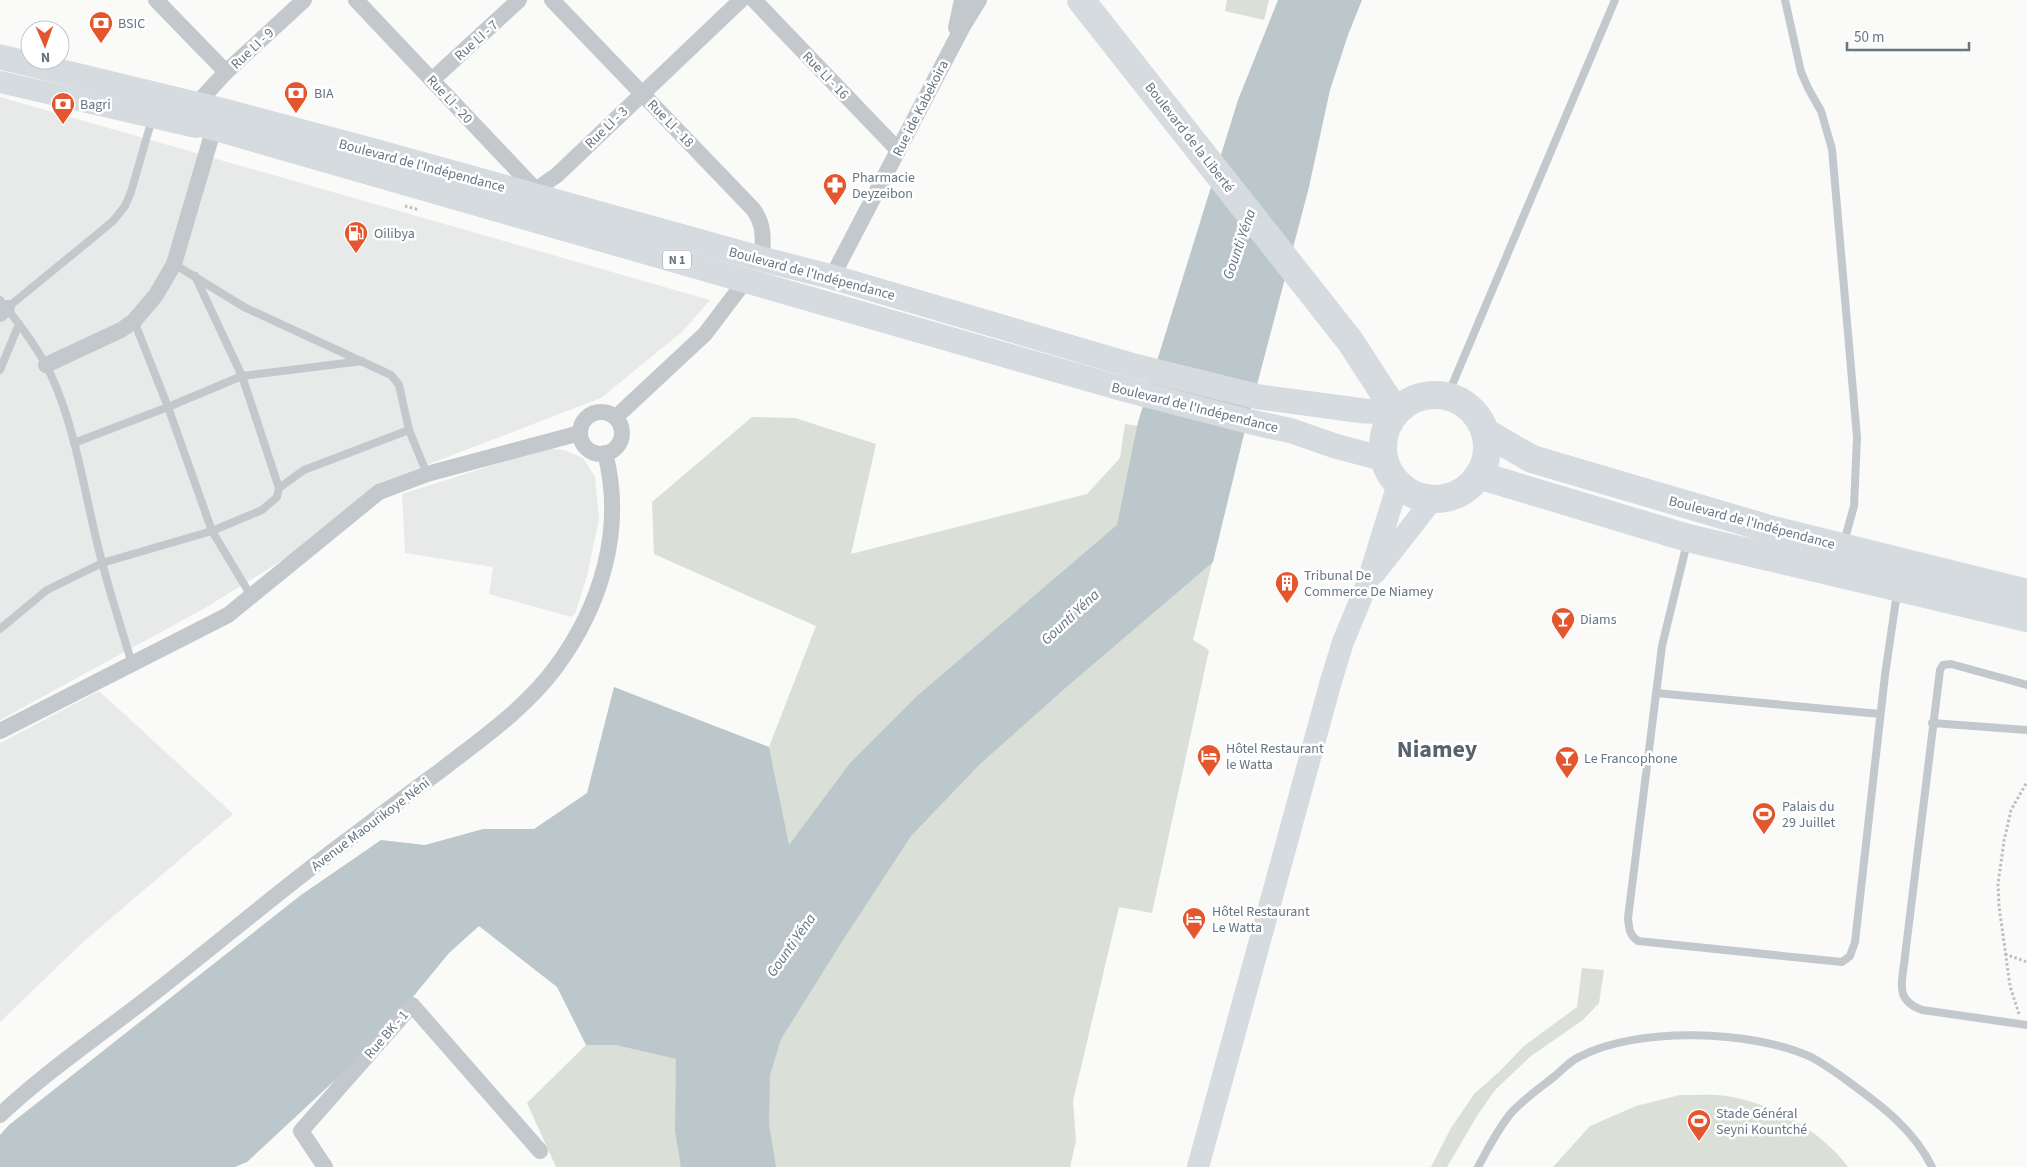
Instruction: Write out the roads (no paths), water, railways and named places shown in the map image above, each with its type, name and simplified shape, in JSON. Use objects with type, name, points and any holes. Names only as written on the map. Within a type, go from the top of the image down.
[{"type":"highway","name":"Boulevard de la Liberté","points":[[1083,2],[1350,341],[1396,412]]},
{"type":"highway","name":"Boulevard de la Liberté","points":[[1350,341],[1420,398]]},
{"type":"highway","points":[[1433,395],[1447,397],[1460,402],[1479,420],[1485,432],[1487,447],[1485,461],[1470,485],[1459,493],[1446,498],[1432,499],[1414,494],[1398,484],[1389,472],[1384,460],[1384,434],[1389,422],[1403,406],[1420,398],[1433,395]]},
{"type":"highway","name":"Boulevard de l'Indépendance","points":[[1485,432],[1532,459],[1772,530],[2027,593]]},
{"type":"highway","name":"Boulevard de l'Indépendance","points":[[1478,475],[1688,538],[2027,618]]},
{"type":"main road","points":[[0,57],[160,109]]},
{"type":"main road","points":[[0,74],[160,109]]},
{"type":"main road","name":"Boulevard de l'Indépendance","points":[[160,109],[224,125],[528,191],[762,259],[832,277],[1134,366],[1259,397],[1364,411],[1396,412]]},
{"type":"main road","name":"Boulevard de l'Indépendance","points":[[224,125],[746,280],[1126,390],[1292,431],[1384,460]]},
{"type":"street","points":[[156,0],[226,72]]},
{"type":"street","name":"Rue LI - 9","points":[[203,97],[226,72],[304,0]]},
{"type":"street","name":"Rue LI - 20","points":[[356,0],[432,80],[528,191]]},
{"type":"street","name":"Rue LI - 7","points":[[432,80],[519,0]]},
{"type":"street","name":"Rue LI - 18","points":[[552,0],[753,209],[760,218],[764,236],[762,259]]},
{"type":"street","name":"Rue LI - 3","points":[[528,191],[557,175],[642,92],[741,0]]},
{"type":"street","name":"Rue LI - 16","points":[[754,0],[898,150]]},
{"type":"street","points":[[953,45],[962,0]]},
{"type":"street","points":[[953,45],[979,0]]},
{"type":"street","points":[[0,44],[20,49]]},
{"type":"street","name":"Rue ide Kabekoira","points":[[832,277],[953,45]]},
{"type":"street","name":"Boulevard de l'Indépendance","points":[[70,63],[203,97],[224,125]]},
{"type":"street","name":"Boulevard de l'Indépendance","points":[[0,82],[160,109]]},
{"type":"street","points":[[46,365],[122,330],[134,321],[164,284],[174,264],[224,125]]},
{"type":"street","points":[[616,417],[705,334],[746,280]]},
{"type":"street","points":[[603,412],[616,417],[622,429],[617,447],[606,453],[593,452],[587,449],[580,439],[580,432],[581,426],[590,415],[603,412]]},
{"type":"street","points":[[0,732],[228,615],[379,492],[427,474],[580,432]]},
{"type":"street","name":"Avenue Maourikoye Néni","points":[[0,1115],[62,1062],[162,987],[278,893],[460,756],[525,703],[556,667],[580,628],[589,612],[603,575],[610,544],[612,508],[611,476],[606,453]]},
{"type":"street","points":[[1198,1167],[1331,680],[1343,642],[1367,584],[1398,484]]},
{"type":"street","points":[[1367,584],[1432,499]]},
{"type":"street","name":"Rue BK - 1","points":[[325,1167],[300,1131],[412,1005],[540,1152]]},
{"type":"lane","points":[[1447,397],[1615,0]]},
{"type":"lane","points":[[1785,0],[1801,72],[1821,111],[1832,149],[1857,437],[1854,506],[1843,547]]},
{"type":"lane","points":[[132,664],[102,563],[74,443],[60,396],[46,365],[19,324],[2,307],[113,221],[132,192],[160,109]]},
{"type":"lane","points":[[174,264],[244,306],[391,375],[399,385],[410,430],[427,474]]},
{"type":"lane","points":[[0,628],[46,590],[102,563],[212,531],[262,510],[277,497],[279,488],[242,376],[194,276]]},
{"type":"lane","points":[[134,321],[168,408],[212,531],[252,596]]},
{"type":"lane","points":[[0,370],[19,324]]},
{"type":"lane","points":[[74,443],[168,408],[242,376],[364,361]]},
{"type":"lane","points":[[279,488],[304,470],[410,430]]},
{"type":"lane","points":[[1688,538],[1662,646],[1628,918],[1629,930],[1638,941],[1842,962],[1850,956],[1855,942],[1880,714],[1898,587]]},
{"type":"lane","points":[[2025,1025],[1922,1010],[1910,1006],[1904,999],[1902,992],[1937,682],[1943,665],[1951,664],[2027,685]]},
{"type":"lane","points":[[1656,693],[1880,714]]},
{"type":"lane","points":[[1932,723],[2027,730]]},
{"type":"lane","points":[[1478,1167],[1488,1147],[1512,1113],[1578,1058],[1604,1047],[1653,1037],[1704,1036],[1770,1044],[1811,1057],[1875,1101],[1899,1121],[1924,1151],[1932,1167]]},
{"type":"water","name":"Gounti Yéna","points":[[1278,0],[1362,0],[1330,90],[1309,187],[1242,442],[1213,562],[1063,690],[979,765],[911,836],[781,1039],[770,1075],[769,1124],[776,1167],[681,1167],[675,1131],[676,1059],[615,1045],[586,1045],[557,987],[479,926],[449,953],[375,1043],[247,1162],[235,1167],[0,1167],[0,1135],[9,1125],[301,895],[381,840],[425,845],[483,829],[534,829],[587,793],[614,687],[769,747],[789,845],[850,763],[917,696],[1117,525],[1138,422],[1238,100]]},
{"type":"place","name":"BSIC","points":[[101,44]]},
{"type":"place","name":"BIA","points":[[296,114]]},
{"type":"place","name":"Bagri","points":[[63,125]]},
{"type":"place","name":"Pharmacie Deyzeibon","points":[[835,206]]},
{"type":"place","name":"Oilibya","points":[[356,254]]},
{"type":"place","name":"Tribunal De Commerce De Niamey","points":[[1287,604]]},
{"type":"place","name":"Diams","points":[[1563,640]]},
{"type":"place","name":"Hôtel Restaurant le Watta","points":[[1209,777]]},
{"type":"place","name":"Le Francophone","points":[[1567,779]]},
{"type":"place","name":"Palais du 29 Juillet","points":[[1764,835]]},
{"type":"place","name":"Hôtel Restaurant Le Watta","points":[[1194,940]]},
{"type":"place","name":"Stade Général Seyni Kountché","points":[[1699,1142]]},
{"type":"district","name":"Niamey","points":[[1437,749]]}]
